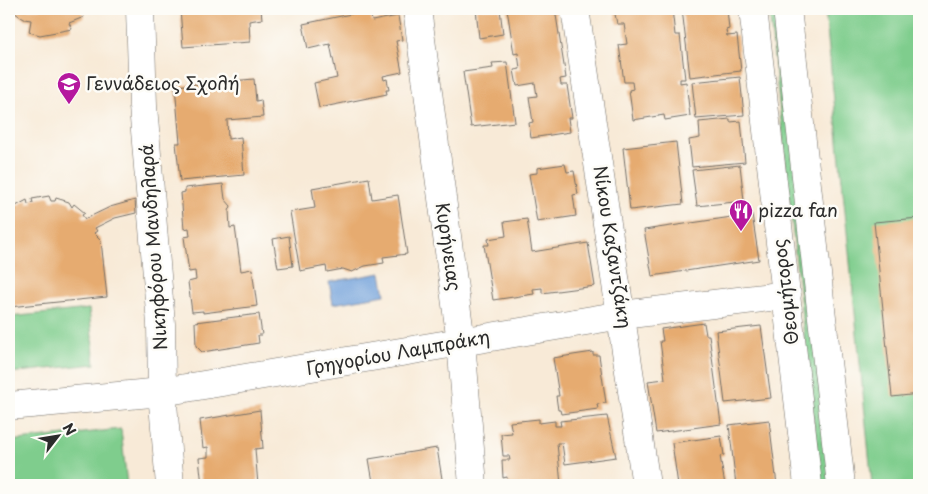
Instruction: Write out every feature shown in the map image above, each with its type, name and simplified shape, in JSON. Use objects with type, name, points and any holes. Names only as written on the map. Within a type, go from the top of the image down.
[{"type":"street","name":"Νικηφόρου Μανδηλαρά","points":[[140,9],[143,106],[161,324],[162,392],[170,485]]},
{"type":"street","name":"Κυρήνειας","points":[[417,9],[461,342],[473,485]]},
{"type":"street","name":"Νίκου Καζαντζάκη","points":[[575,9],[646,485]]},
{"type":"street","name":"Θεομήτορος","points":[[753,9],[808,485]]},
{"type":"street","name":"Θεομήτορος","points":[[787,9],[841,485]]},
{"type":"street","name":"Γρηγορίου Λαμπράκη","points":[[9,406],[162,392],[622,315],[787,295]]},
{"type":"green space","points":[[769,9],[777,9],[833,485],[820,485]]},
{"type":"green space","points":[[825,9],[919,9],[919,485],[872,485]]},
{"type":"green space","points":[[89,309],[95,364],[9,373],[9,317]]},
{"type":"green space","points":[[121,429],[127,485],[9,485],[9,441]]},
{"type":"water","points":[[381,273],[385,295],[333,304],[329,282]]},
{"type":"building","points":[[9,9],[81,9],[84,17],[69,23],[72,29],[40,35],[29,32],[31,20],[24,19]]},
{"type":"building","points":[[180,9],[261,9],[262,19],[249,21],[250,42],[183,47]]},
{"type":"building","points":[[476,9],[500,9],[503,34],[479,38]]},
{"type":"building","points":[[507,9],[555,9],[566,78],[560,79],[561,85],[567,85],[572,118],[568,118],[570,132],[531,138],[529,123],[533,122],[529,97],[537,96],[535,83],[517,86],[514,70],[520,69],[518,53],[514,54]]},
{"type":"building","points":[[614,9],[672,9],[675,35],[680,35],[685,79],[680,79],[680,83],[686,82],[690,116],[665,120],[664,115],[633,120],[629,90],[633,89],[632,82],[624,82],[619,45],[627,44],[624,24],[617,24]]},
{"type":"building","points":[[682,9],[727,9],[729,29],[726,30],[727,36],[737,35],[741,71],[690,77]]},
{"type":"building","points":[[370,10],[372,21],[398,16],[402,40],[396,41],[402,72],[383,76],[384,80],[387,79],[389,90],[386,90],[387,94],[319,108],[314,83],[337,78],[330,44],[308,49],[303,24]]},
{"type":"building","points":[[507,62],[515,122],[471,127],[463,72],[493,68],[492,63]]},
{"type":"building","points":[[740,77],[744,115],[696,119],[692,82]]},
{"type":"building","points":[[254,79],[256,101],[261,100],[263,117],[227,120],[228,139],[241,137],[244,175],[180,181],[176,143],[180,143],[175,86]]},
{"type":"building","points":[[730,119],[730,122],[741,121],[745,162],[692,167],[689,140],[700,138],[699,122]]},
{"type":"building","points":[[676,142],[683,204],[630,210],[623,148]]},
{"type":"building","points":[[565,164],[567,172],[574,171],[578,194],[573,195],[576,216],[537,222],[529,174],[537,173],[537,168]]},
{"type":"building","points":[[740,165],[744,201],[697,206],[692,170]]},
{"type":"building","points":[[369,178],[372,199],[398,195],[407,254],[383,257],[384,263],[365,266],[352,272],[343,269],[327,272],[326,266],[300,271],[290,212],[315,208],[312,188]]},
{"type":"building","points":[[223,184],[225,199],[231,206],[229,211],[230,228],[235,227],[241,271],[252,269],[257,306],[203,313],[203,311],[192,312],[188,282],[196,280],[195,271],[189,272],[184,237],[190,236],[189,228],[184,229],[181,193],[185,192],[185,188]]},
{"type":"building","points":[[49,196],[51,201],[55,201],[56,198],[69,202],[72,207],[74,204],[85,213],[82,215],[85,219],[110,207],[135,200],[136,213],[115,218],[95,228],[97,231],[94,233],[101,240],[107,297],[9,307],[9,214],[16,210],[14,207],[27,200],[28,204],[33,203],[32,199]]},
{"type":"building","points":[[752,214],[759,260],[652,276],[644,230]]},
{"type":"building","points":[[919,218],[919,394],[892,397],[874,222]]},
{"type":"building","points":[[527,219],[532,252],[588,243],[595,286],[542,293],[542,288],[533,289],[534,294],[493,300],[484,245],[489,245],[488,239],[506,236],[504,222]]},
{"type":"building","points":[[289,236],[293,266],[278,268],[273,239]]},
{"type":"building","points":[[259,314],[262,335],[258,335],[259,343],[202,352],[196,346],[195,322]]},
{"type":"building","points":[[704,323],[706,335],[709,335],[721,424],[656,433],[648,381],[665,379],[660,341],[663,341],[661,329]]},
{"type":"building","points":[[761,326],[771,398],[725,403],[716,331]]},
{"type":"building","points":[[593,352],[593,355],[599,355],[606,403],[597,404],[598,409],[561,414],[560,410],[558,410],[556,396],[559,396],[553,358]]},
{"type":"building","points":[[260,410],[263,448],[255,449],[258,485],[202,485],[199,458],[208,457],[208,447],[203,448],[200,420]]},
{"type":"building","points":[[607,416],[616,457],[565,464],[562,443],[557,443],[561,485],[508,485],[507,477],[503,478],[502,460],[510,460],[509,456],[503,456],[501,434],[512,433],[510,422],[539,419],[539,423],[555,421],[555,426],[561,426],[560,421]]},
{"type":"building","points":[[769,420],[777,485],[736,485],[729,425]]},
{"type":"building","points":[[721,436],[724,455],[720,456],[725,485],[678,485],[672,443]]},
{"type":"building","points":[[437,448],[443,485],[360,485],[373,482],[369,459]]},
{"type":"building","points":[[581,481],[581,485],[563,484]]},
{"type":"building","points":[[606,482],[608,485],[592,485],[595,483]]},
{"type":"place","name":"Γεννάδειος Σχολή","points":[[69,105]]},
{"type":"place","name":"pizza fan","points":[[741,232]]}]
